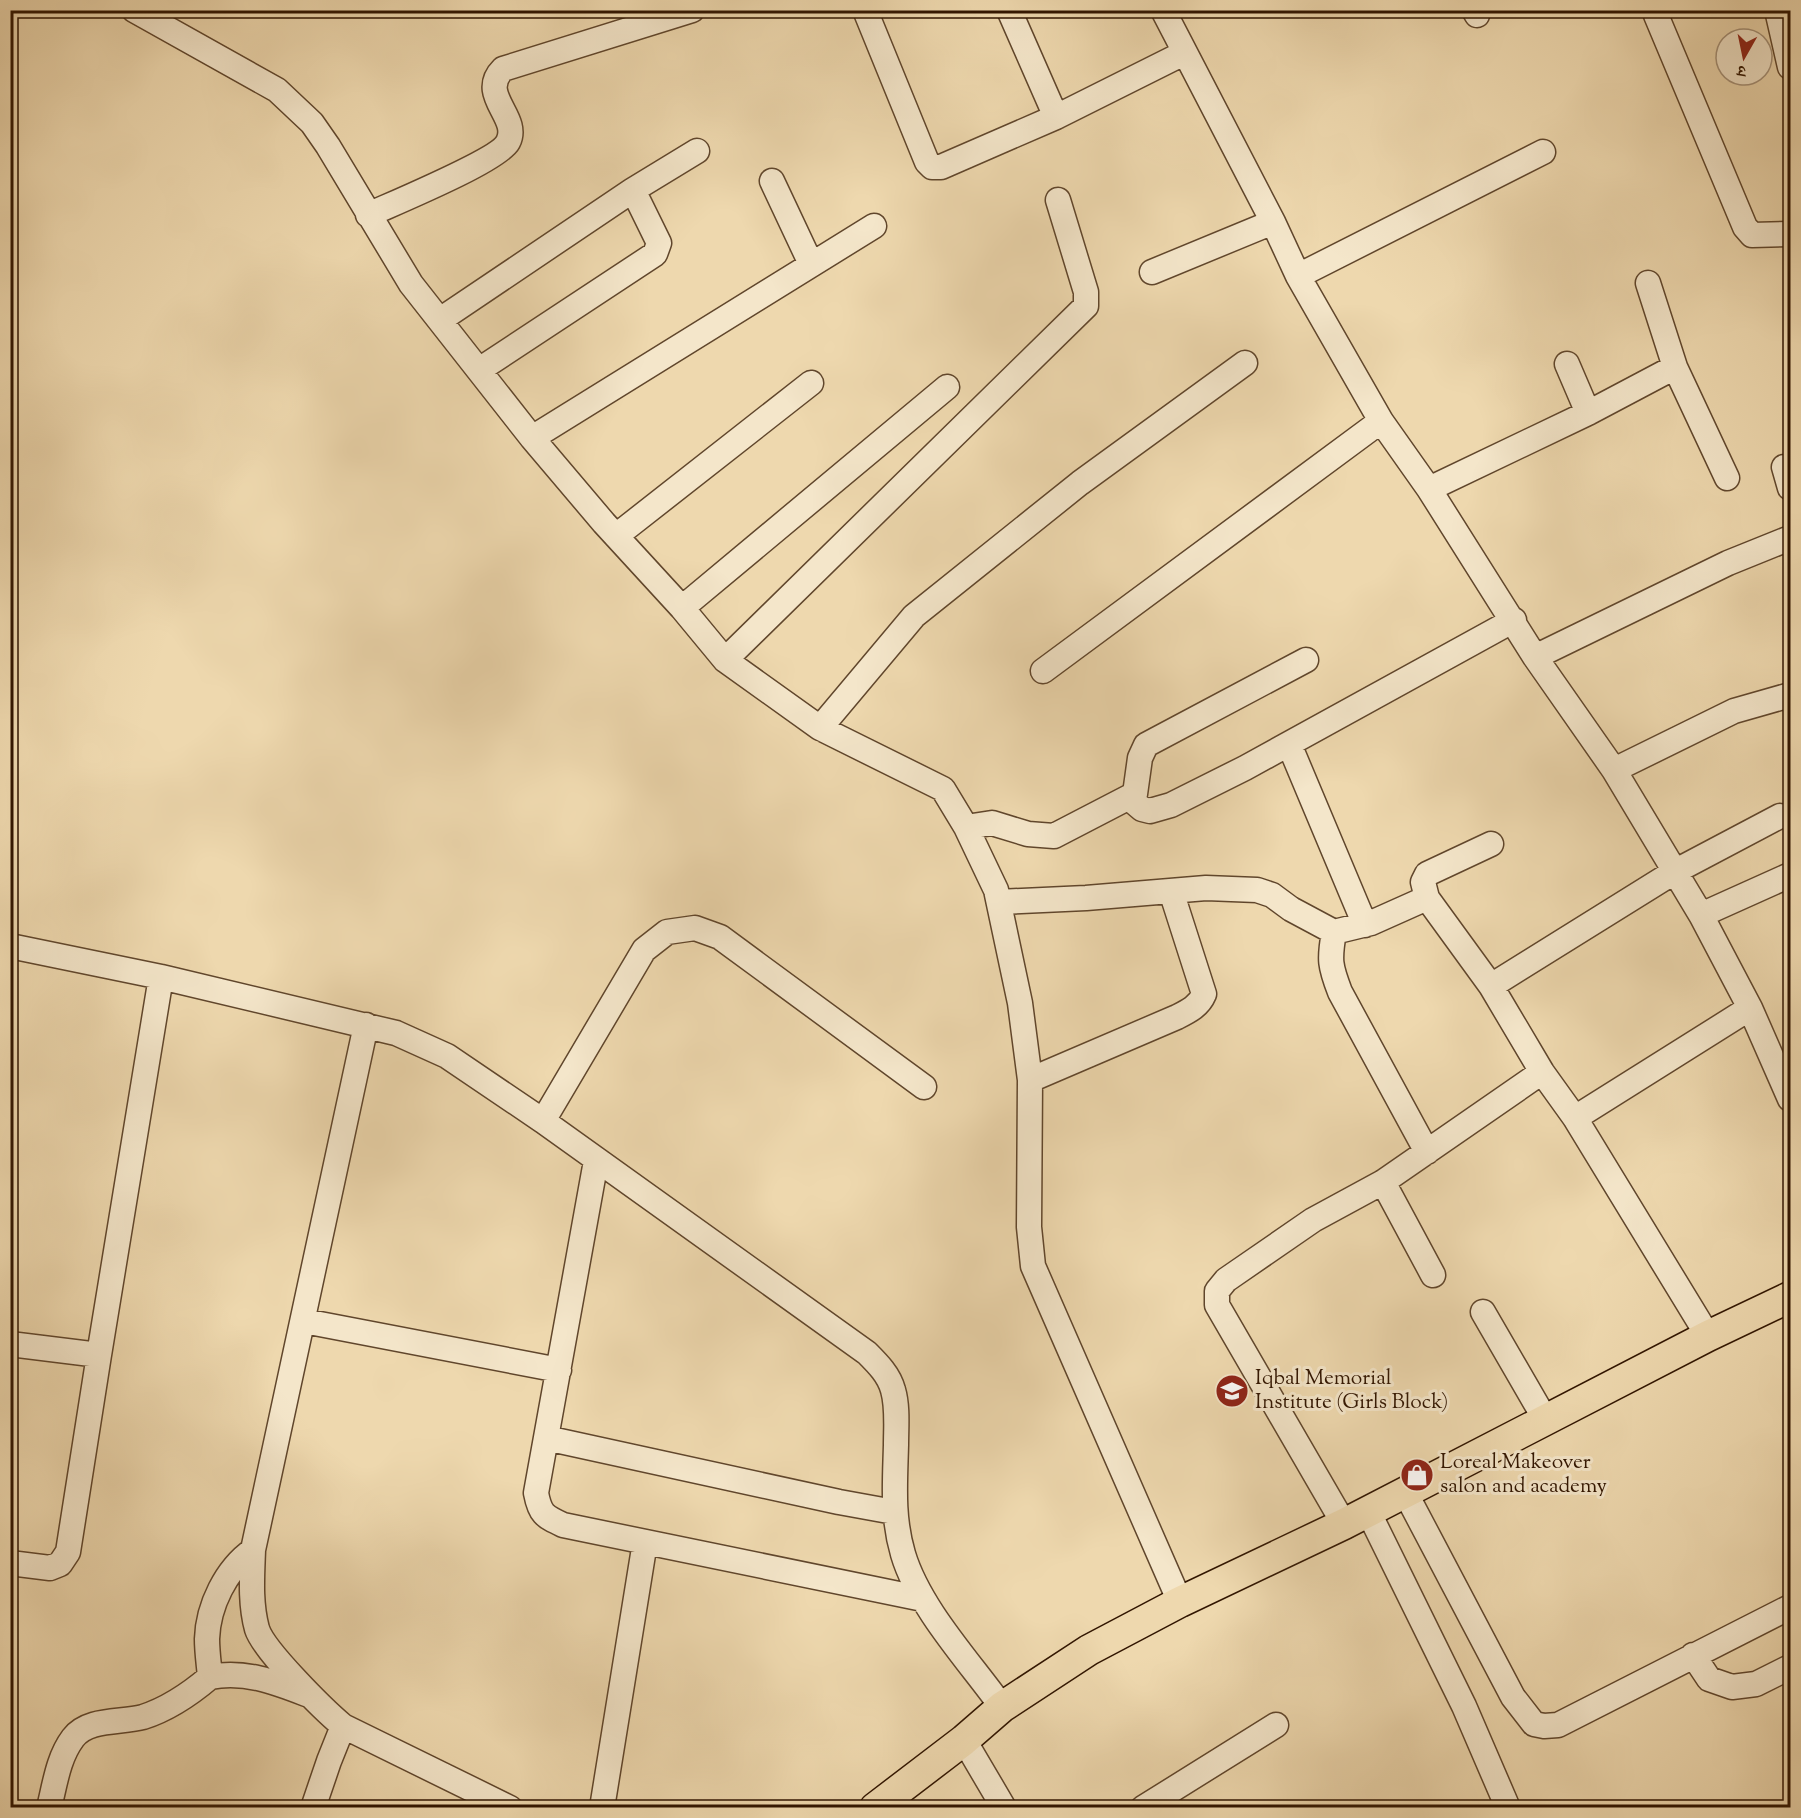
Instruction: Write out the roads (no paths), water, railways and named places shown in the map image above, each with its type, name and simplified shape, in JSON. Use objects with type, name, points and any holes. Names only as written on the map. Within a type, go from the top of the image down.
[{"type":"main road","points":[[876,1808],[964,1740],[1002,1707],[1089,1650],[1180,1602],[1356,1517],[1708,1336],[1791,1297]]},
{"type":"street","points":[[134,10],[277,90],[296,106],[328,146],[411,284],[532,438],[725,660],[820,728],[943,789],[966,827],[996,890],[1020,1003],[1030,1080],[1029,1227],[1034,1266],[1180,1602]]},
{"type":"street","points":[[368,214],[454,176],[492,156],[508,142],[510,133],[508,123],[494,84],[496,76],[503,69],[692,10]]},
{"type":"street","points":[[865,10],[927,162],[932,167],[941,167],[1056,117],[1184,53]]},
{"type":"street","points":[[1009,10],[1056,117]]},
{"type":"street","points":[[1777,10],[1791,67]]},
{"type":"street","points":[[1166,11],[1184,53],[1273,222],[1298,276],[1381,421],[1430,489],[1514,620],[1535,657],[1614,770],[1701,915],[1750,1008],[1791,1099]]},
{"type":"street","points":[[1656,15],[1745,227],[1752,235],[1791,234]]},
{"type":"street","points":[[440,320],[633,190],[697,151]]},
{"type":"street","points":[[1298,276],[1543,152]]},
{"type":"street","points":[[772,181],[811,264]]},
{"type":"street","points":[[479,370],[654,254],[659,243],[633,190]]},
{"type":"street","points":[[725,660],[1086,306],[1086,292],[1058,200]]},
{"type":"street","points":[[1152,272],[1273,222]]},
{"type":"street","points":[[532,438],[874,226]]},
{"type":"street","points":[[1648,283],[1675,367],[1727,478]]},
{"type":"street","points":[[820,728],[914,616],[1080,483],[1245,363]]},
{"type":"street","points":[[1567,364],[1588,413]]},
{"type":"street","points":[[1430,489],[1588,413],[1675,367]]},
{"type":"street","points":[[616,536],[812,383]]},
{"type":"street","points":[[682,608],[947,387]]},
{"type":"street","points":[[1043,671],[1381,421]]},
{"type":"street","points":[[1535,657],[1728,563],[1791,538]]},
{"type":"street","points":[[1129,798],[1142,809],[1150,811],[1171,805],[1289,744],[1514,620]]},
{"type":"street","points":[[966,827],[992,823],[1028,834],[1054,836],[1135,794],[1140,758],[1146,746],[1306,660]]},
{"type":"street","points":[[1614,770],[1734,711],[1791,694]]},
{"type":"street","points":[[1289,744],[1365,925]]},
{"type":"street","points":[[1491,986],[1674,872],[1780,816]]},
{"type":"street","points":[[1491,844],[1427,874],[1423,882],[1427,898],[1491,986],[1542,1072],[1575,1118],[1708,1336]]},
{"type":"street","points":[[1701,915],[1791,875]]},
{"type":"street","points":[[999,902],[1086,898],[1206,888],[1257,890],[1272,895],[1334,932],[1365,925],[1427,898]]},
{"type":"street","points":[[1030,1080],[1177,1017],[1192,1009],[1200,1001],[1204,993],[1171,891]]},
{"type":"street","points":[[543,1121],[644,950],[667,932],[695,928],[720,937],[924,1087]]},
{"type":"street","points":[[1334,932],[1330,956],[1331,969],[1340,992],[1427,1152]]},
{"type":"street","points":[[10,946],[161,977],[396,1033],[447,1056],[543,1121],[867,1353],[888,1377],[894,1391],[896,1409],[894,1512],[903,1555],[923,1599],[1002,1707]]},
{"type":"street","points":[[10,1563],[50,1568],[60,1564],[68,1552],[161,977]]},
{"type":"street","points":[[1575,1118],[1750,1008]]},
{"type":"street","points":[[366,1026],[253,1550],[252,1607],[258,1632],[273,1653],[323,1710],[343,1726],[510,1808]]},
{"type":"street","points":[[1508,1808],[1464,1706],[1356,1517],[1217,1305],[1215,1295],[1226,1280],[1313,1220],[1383,1182],[1542,1072]]},
{"type":"street","points":[[596,1161],[536,1493],[539,1506],[545,1516],[563,1525],[923,1599]]},
{"type":"street","points":[[1383,1182],[1433,1275]]},
{"type":"street","points":[[1483,1312],[1545,1419]]},
{"type":"street","points":[[304,1321],[559,1370]]},
{"type":"street","points":[[10,1344],[99,1355]]},
{"type":"street","points":[[546,1438],[894,1512]]},
{"type":"street","points":[[1405,1492],[1513,1697],[1534,1724],[1558,1725],[1791,1607]]},
{"type":"street","points":[[602,1808],[645,1542]]},
{"type":"street","points":[[210,1677],[207,1639],[212,1609],[229,1573],[242,1558],[253,1550]]},
{"type":"street","points":[[1693,1655],[1709,1679],[1732,1687],[1756,1684],[1791,1667]]},
{"type":"street","points":[[49,1808],[63,1755],[75,1736],[88,1726],[142,1717],[192,1693],[210,1677],[225,1674],[276,1682],[310,1695]]},
{"type":"street","points":[[1143,1808],[1276,1725]]},
{"type":"street","points":[[313,1808],[328,1761],[343,1726]]},
{"type":"street","points":[[964,1740],[1004,1808]]},
{"type":"place","name":"Iqbal Memorial Institute (Girls Block)","points":[[1232,1391]]},
{"type":"place","name":"Loreal Makeover salon and academy","points":[[1417,1475]]}]
